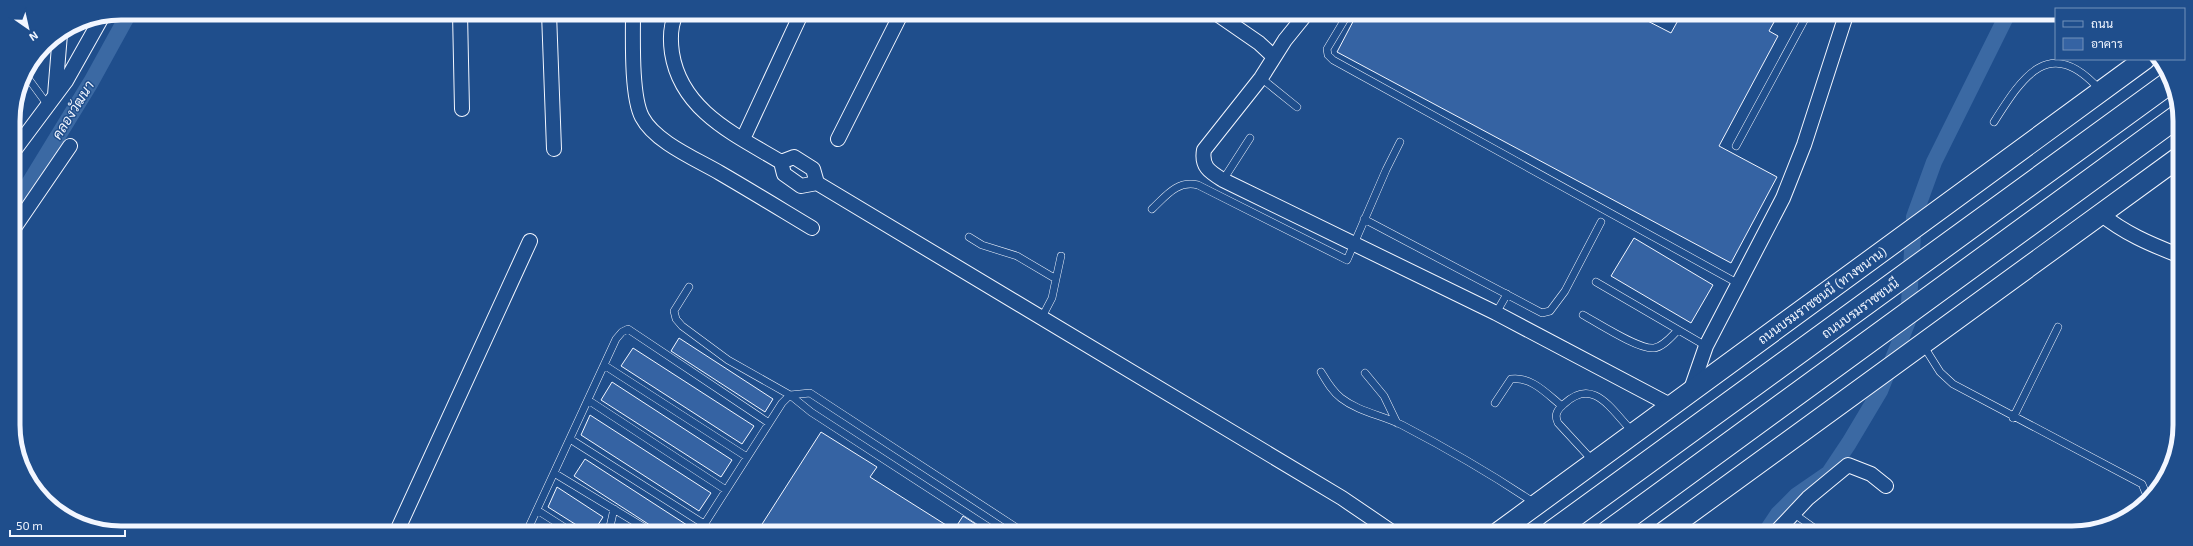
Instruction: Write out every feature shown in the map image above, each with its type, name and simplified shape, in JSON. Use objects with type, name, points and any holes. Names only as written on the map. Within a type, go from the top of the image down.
[{"type":"highway","name":"ถนนบรมราชชนนี","points":[[1560,526],[2166,85]]},
{"type":"highway","points":[[1616,526],[2173,120]]},
{"type":"main road","name":"ถนนบรมราชชนนี (ทางขนาน)","points":[[1507,526],[2144,60]]},
{"type":"main road","points":[[1672,526],[2173,162]]},
{"type":"street","points":[[460,20],[462,110]]},
{"type":"street","points":[[549,20],[554,149]]},
{"type":"street","points":[[633,20],[637,102],[642,116],[649,128],[692,159],[719,172],[812,228]]},
{"type":"street","points":[[674,20],[670,38],[673,60],[690,97],[722,126],[781,162],[784,174],[801,186],[817,183]]},
{"type":"street","points":[[744,139],[798,20]]},
{"type":"street","points":[[838,140],[898,20]]},
{"type":"street","points":[[1226,20],[1259,43],[1274,57]]},
{"type":"street","points":[[1302,20],[1274,57],[1261,78],[1204,150],[1202,159],[1204,166],[1223,180],[1496,313],[1672,406]]},
{"type":"street","points":[[1690,392],[1706,346],[1783,198],[1804,145],[1844,20]]},
{"type":"street","points":[[20,142],[66,80],[99,22]]},
{"type":"street","points":[[51,100],[59,42]]},
{"type":"street","points":[[20,219],[70,146]]},
{"type":"street","points":[[781,162],[794,157],[812,168],[817,183],[1041,319],[1342,498],[1383,526]]},
{"type":"street","points":[[2101,214],[2118,228],[2141,240],[2173,253]]},
{"type":"street","points":[[399,526],[530,241]]},
{"type":"street","points":[[1781,526],[1808,498],[1848,465],[1871,474],[1886,486]]},
{"type":"lane","points":[[1344,20],[1327,50],[1328,55],[1333,60],[1739,284]]},
{"type":"lane","points":[[1736,146],[1804,20]]},
{"type":"lane","points":[[1994,122],[2015,90],[2025,79],[2034,71],[2052,63],[2061,62],[2072,66],[2090,79],[2101,91]]},
{"type":"lane","points":[[1261,78],[1297,107]]},
{"type":"lane","points":[[30,79],[51,100]]},
{"type":"lane","points":[[1223,180],[1250,138]]},
{"type":"lane","points":[[1152,209],[1171,190],[1188,183],[1198,185],[1347,260],[1364,219],[1400,142]]},
{"type":"lane","points":[[1364,219],[1542,312],[1550,311],[1565,290],[1602,222]]},
{"type":"lane","points":[[969,237],[982,245],[1022,258],[1056,279]]},
{"type":"lane","points":[[1041,319],[1052,298],[1061,256]]},
{"type":"lane","points":[[1596,282],[1706,346]]},
{"type":"lane","points":[[689,287],[674,311],[676,319],[682,326],[728,360],[790,396],[811,412],[987,526]]},
{"type":"lane","points":[[1496,313],[1507,294]]},
{"type":"lane","points":[[1583,316],[1643,347],[1654,348],[1663,344],[1678,330]]},
{"type":"lane","points":[[2014,418],[2058,327]]},
{"type":"lane","points":[[529,526],[616,339],[628,329],[769,423]]},
{"type":"lane","points":[[1920,346],[1940,372],[1953,384],[2014,418],[2142,484],[2146,493]]},
{"type":"lane","points":[[604,365],[747,457]]},
{"type":"lane","points":[[1321,372],[1332,390],[1342,399],[1361,410],[1397,423],[1494,475],[1537,504]]},
{"type":"lane","points":[[1365,372],[1384,396],[1397,423]]},
{"type":"lane","points":[[1495,403],[1511,379],[1520,378],[1533,384],[1562,406]]},
{"type":"lane","points":[[570,439],[704,524],[782,402],[790,396],[810,393],[1014,526]]},
{"type":"lane","points":[[1594,462],[1558,423],[1556,413],[1562,406],[1582,393],[1596,395],[1634,433]]},
{"type":"lane","points":[[588,400],[726,490]]},
{"type":"lane","points":[[554,473],[642,526]]},
{"type":"lane","points":[[610,526],[614,509]]},
{"type":"lane","points":[[537,510],[562,526]]},
{"type":"lane","points":[[1793,513],[1812,526]]},
{"type":"building","points":[[1354,20],[1646,20],[1671,33],[1678,20],[1775,20],[1769,31],[1778,36],[1719,146],[1777,177],[1731,263],[1337,52]]},
{"type":"building","points":[[1634,238],[1713,285],[1691,323],[1611,276]]},
{"type":"building","points":[[679,338],[773,399],[765,412],[671,351]]},
{"type":"building","points":[[633,348],[754,426],[742,444],[621,366]]},
{"type":"building","points":[[612,382],[732,460],[721,477],[601,400]]},
{"type":"building","points":[[590,415],[711,493],[699,511],[581,435]]},
{"type":"building","points":[[821,432],[877,467],[870,477],[948,526],[761,526]]},
{"type":"building","points":[[585,459],[688,526],[651,526],[574,476]]},
{"type":"building","points":[[557,487],[603,517],[597,526],[578,526],[548,507]]},
{"type":"building","points":[[963,516],[979,526],[957,526]]},
{"type":"waterway","name":"คลองวัฒนา","points":[[20,197],[91,82],[125,20]]},
{"type":"waterway","points":[[1770,526],[1778,514],[1797,495],[1829,473],[1880,391],[1908,321],[1914,217],[1934,162],[2005,20]]}]
